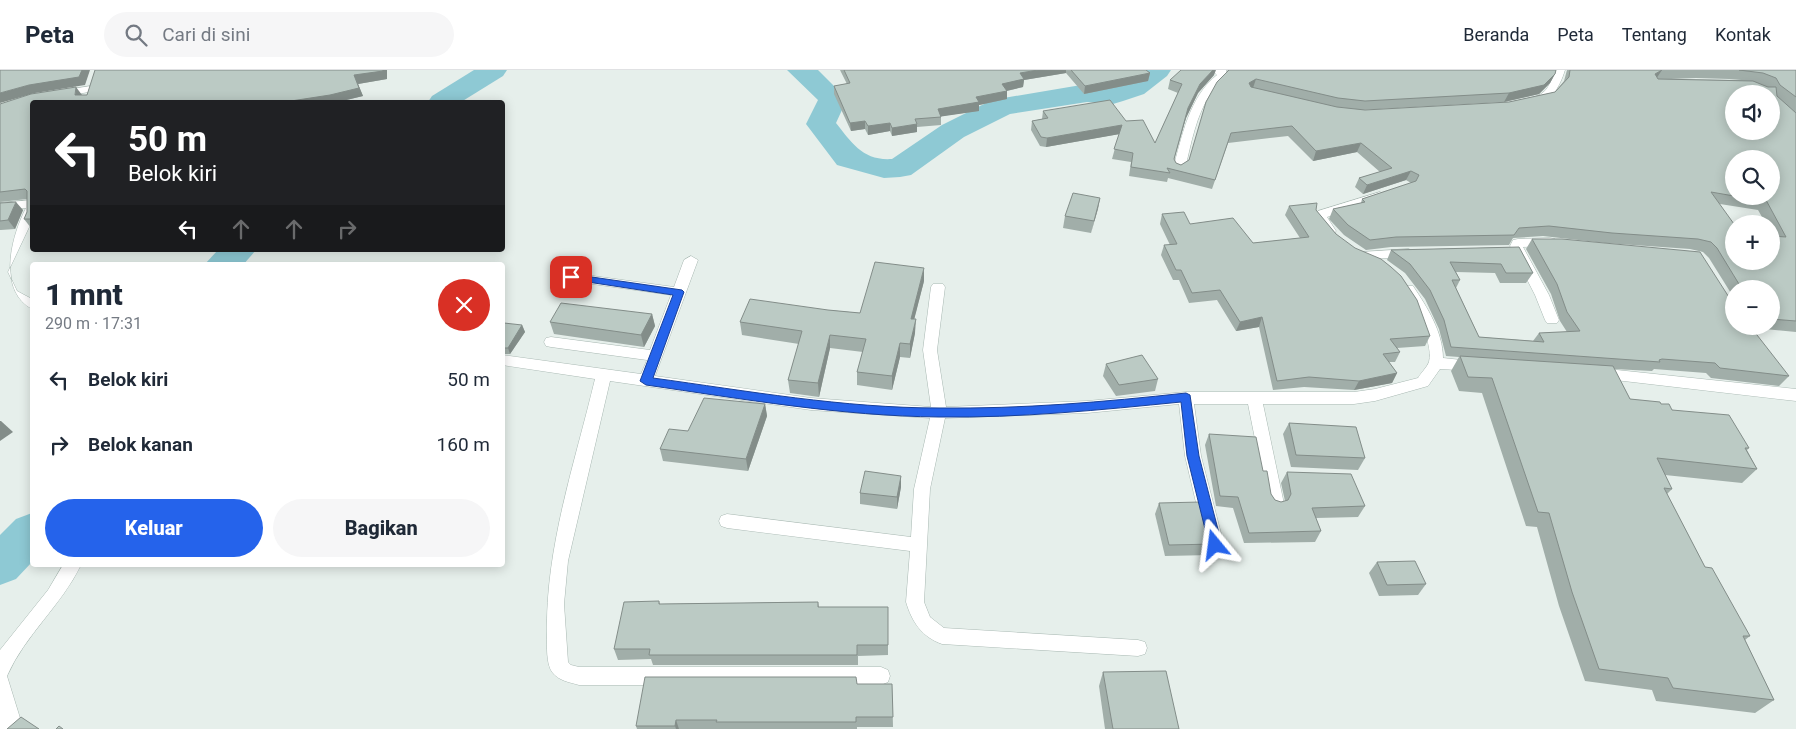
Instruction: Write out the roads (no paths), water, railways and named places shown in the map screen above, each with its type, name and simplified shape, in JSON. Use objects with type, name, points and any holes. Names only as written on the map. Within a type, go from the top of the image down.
[{"type":"street","points":[[1180,169],[1187,135],[1204,97],[1214,80],[1222,76],[1221,72],[1217,70]]},
{"type":"street","points":[[1520,105],[1544,98],[1557,84],[1560,70]]},
{"type":"street","points":[[45,97],[93,84],[88,100]]},
{"type":"street","points":[[1339,238],[1323,224],[1320,218],[1322,214],[1389,193]]},
{"type":"street","points":[[0,207],[30,204]]},
{"type":"street","points":[[30,216],[26,231],[1,272],[12,294],[30,303]]},
{"type":"street","points":[[1552,320],[1542,295],[1513,251],[1518,243],[1563,243]]},
{"type":"street","points":[[1383,265],[1357,253],[1426,253]]},
{"type":"street","points":[[646,381],[691,260]]},
{"type":"street","points":[[571,277],[679,292]]},
{"type":"street","points":[[505,360],[811,404],[860,409],[939,412],[1088,408],[1186,398],[1354,398],[1375,395],[1424,382],[1436,364],[1434,344],[1419,306],[1396,277]]},
{"type":"street","points":[[938,287],[930,350],[939,412],[922,489],[915,602],[917,613],[925,625],[942,636],[1138,648]]},
{"type":"street","points":[[551,342],[655,356]]},
{"type":"street","points":[[1436,364],[1492,367]]},
{"type":"street","points":[[604,373],[559,561],[555,623],[559,666],[566,673],[579,676],[881,676]]},
{"type":"street","points":[[1585,373],[1632,376],[1796,394]]},
{"type":"street","points":[[1784,378],[1796,394]]},
{"type":"street","points":[[1254,397],[1276,504]]},
{"type":"street","points":[[1186,398],[1193,456],[1215,545]]},
{"type":"street","points":[[1270,474],[1289,474]]},
{"type":"street","points":[[727,522],[918,545]]},
{"type":"street","points":[[0,671],[9,651],[54,595],[71,567]]},
{"type":"street","points":[[0,682],[10,718],[6,729]]},
{"type":"waterway","points":[[445,100],[493,70]]},
{"type":"waterway","points":[[801,70],[833,99],[821,124],[848,158],[884,169],[900,168],[953,131],[1002,106],[1087,93],[1113,95],[1134,88],[1157,70]]},
{"type":"waterway","points":[[225,262],[237,252]]},
{"type":"waterway","points":[[0,565],[30,534]]}]
